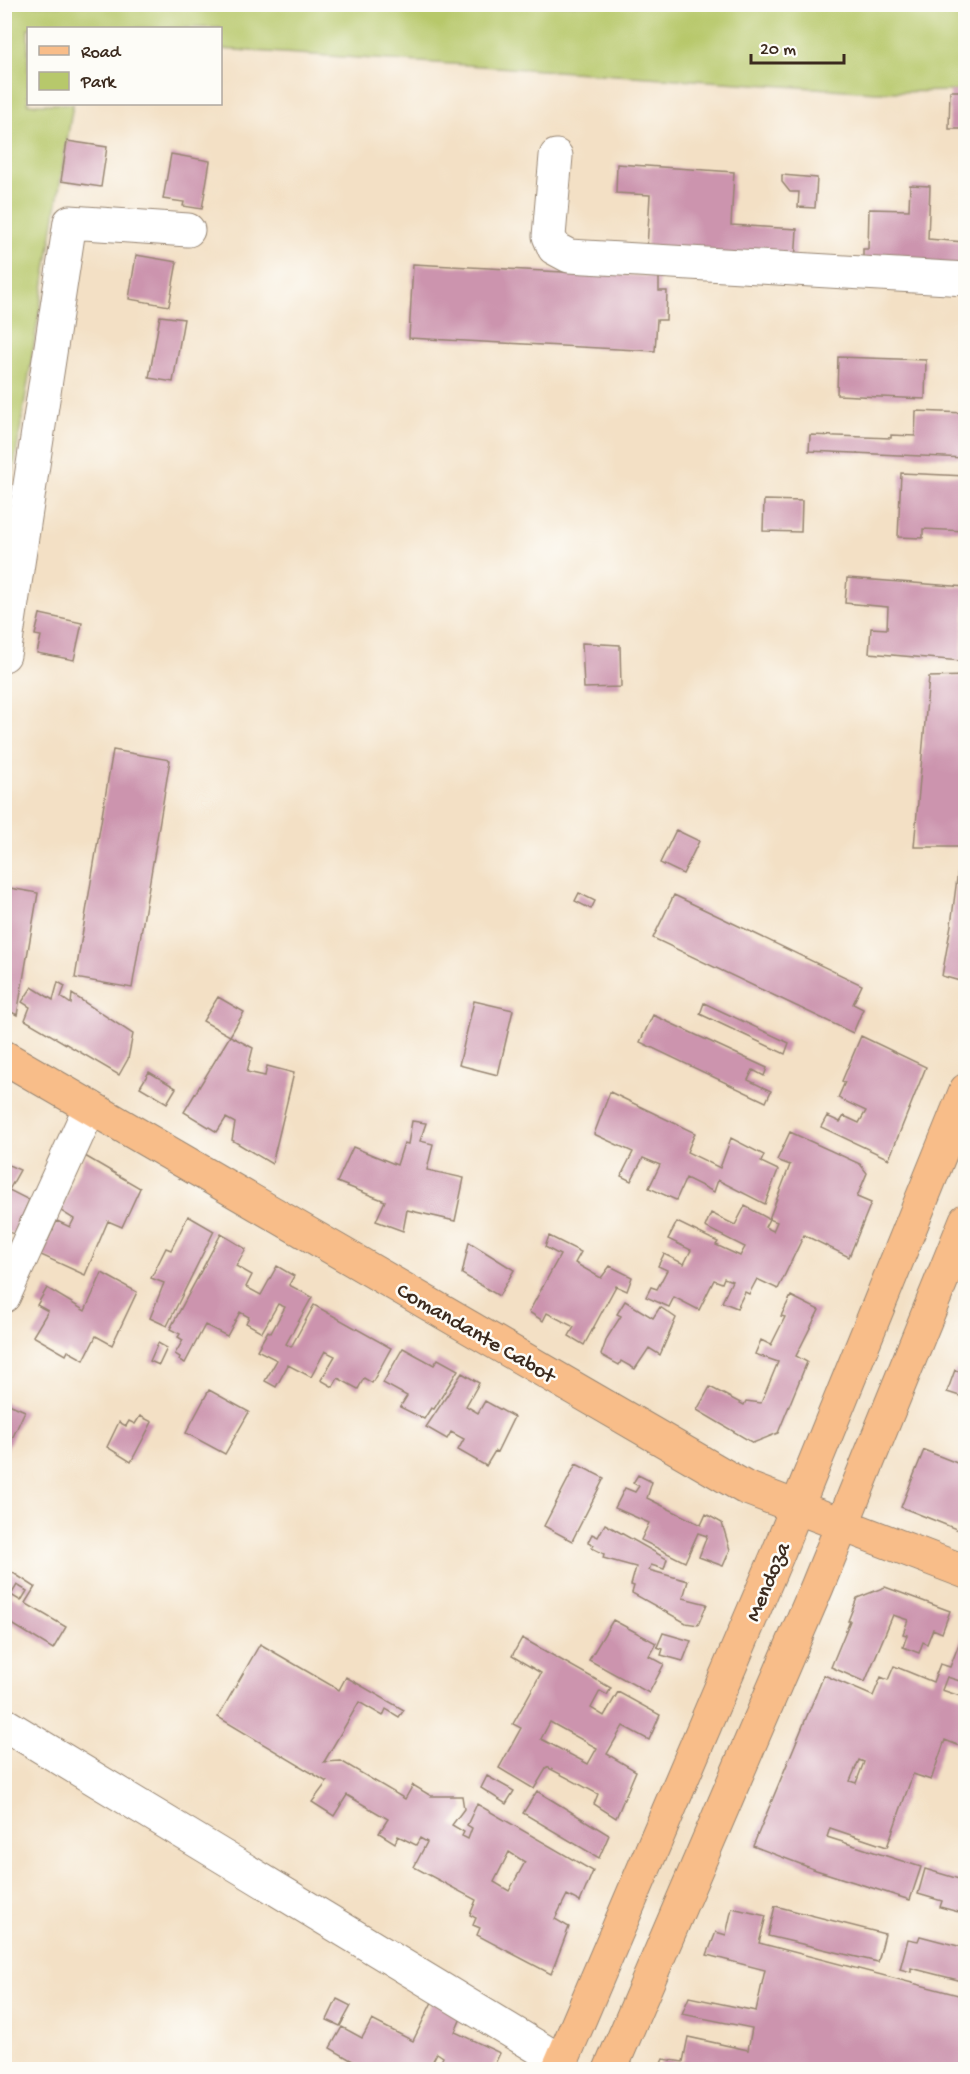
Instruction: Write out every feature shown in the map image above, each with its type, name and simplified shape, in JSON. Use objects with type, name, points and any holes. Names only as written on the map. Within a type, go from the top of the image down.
[{"type":"main road","name":"Comandante Cabot","points":[[4,1057],[744,1486],[966,1572]]},
{"type":"main road","name":"Mendoza","points":[[560,2066],[797,1507],[966,1089]]},
{"type":"main road","points":[[610,2070],[843,1524],[966,1220]]},
{"type":"street","points":[[556,156],[549,236],[554,248],[569,256],[966,279]]},
{"type":"street","points":[[4,656],[70,222],[188,230]]},
{"type":"street","points":[[4,1296],[90,1107]]},
{"type":"street","points":[[4,1724],[560,2066]]},
{"type":"green space","points":[[5,5],[965,5],[965,91],[876,92],[222,49],[222,27],[27,27],[27,105],[73,105],[5,523]]},
{"type":"building","points":[[950,91],[966,91],[966,129],[949,129]]},
{"type":"building","points":[[67,141],[107,147],[101,187],[61,181]]},
{"type":"building","points":[[171,154],[210,161],[202,209],[183,206],[184,202],[163,199]]},
{"type":"building","points":[[617,164],[734,172],[731,225],[797,229],[795,264],[647,249],[650,195],[616,193]]},
{"type":"building","points":[[782,175],[817,178],[815,208],[798,207],[799,192],[790,192],[782,182]]},
{"type":"building","points":[[910,185],[930,186],[928,239],[964,242],[963,273],[863,270],[863,249],[868,249],[869,209],[909,210]]},
{"type":"building","points":[[136,255],[177,262],[169,306],[129,299]]},
{"type":"building","points":[[413,264],[659,277],[659,291],[667,291],[666,320],[657,320],[655,351],[409,338]]},
{"type":"building","points":[[160,316],[184,319],[173,382],[149,378]]},
{"type":"building","points":[[838,357],[926,360],[925,399],[837,395]]},
{"type":"building","points":[[916,411],[966,413],[966,458],[809,451],[810,435],[891,438],[891,435],[915,436]]},
{"type":"building","points":[[901,473],[966,476],[966,531],[923,529],[923,538],[898,537]]},
{"type":"building","points":[[764,500],[802,501],[801,532],[763,531]]},
{"type":"building","points":[[847,578],[966,587],[961,661],[869,653],[871,628],[887,629],[888,607],[845,603]]},
{"type":"building","points":[[40,614],[82,623],[74,660],[37,653],[41,636],[35,635]]},
{"type":"building","points":[[582,643],[620,645],[621,687],[584,688]]},
{"type":"building","points":[[966,676],[966,968],[960,981],[942,976],[961,847],[914,847],[929,677]]},
{"type":"building","points":[[113,750],[170,760],[132,988],[75,978]]},
{"type":"building","points":[[676,830],[699,841],[683,874],[660,863]]},
{"type":"building","points":[[4,887],[38,893],[17,1015],[4,1008]]},
{"type":"building","points":[[579,893],[595,901],[591,909],[575,901]]},
{"type":"building","points":[[674,895],[862,985],[853,1004],[863,1009],[853,1033],[653,938]]},
{"type":"building","points":[[58,982],[65,986],[61,997],[71,1004],[72,994],[133,1034],[128,1059],[119,1075],[25,1020],[30,1007],[22,1002],[32,987],[53,1000]]},
{"type":"building","points":[[218,997],[244,1012],[230,1036],[203,1021]]},
{"type":"building","points":[[474,1001],[513,1010],[498,1075],[459,1065]]},
{"type":"building","points":[[704,1003],[789,1043],[785,1054],[700,1014]]},
{"type":"building","points":[[653,1015],[767,1068],[764,1076],[753,1070],[748,1080],[771,1091],[766,1102],[640,1042]]},
{"type":"building","points":[[230,1036],[253,1048],[247,1072],[265,1076],[267,1066],[294,1073],[272,1164],[232,1140],[235,1123],[226,1118],[217,1132],[184,1112]]},
{"type":"building","points":[[861,1036],[926,1067],[889,1159],[821,1127],[827,1116],[840,1122],[844,1116],[859,1123],[866,1111],[838,1098],[845,1082],[842,1081]]},
{"type":"building","points":[[149,1072],[176,1088],[167,1103],[140,1087]]},
{"type":"building","points":[[610,1092],[695,1133],[687,1152],[720,1168],[731,1138],[764,1155],[761,1162],[778,1170],[765,1204],[718,1180],[714,1192],[686,1178],[676,1200],[649,1188],[660,1165],[643,1158],[631,1181],[621,1176],[633,1152],[594,1134]]},
{"type":"building","points":[[412,1121],[426,1123],[420,1141],[433,1144],[427,1170],[464,1178],[455,1221],[407,1210],[403,1231],[376,1221],[385,1201],[337,1182],[353,1147],[397,1165],[404,1143],[408,1144]]},
{"type":"building","points":[[790,1132],[860,1164],[867,1173],[857,1197],[871,1203],[849,1257],[804,1235],[778,1289],[757,1279],[749,1294],[745,1292],[737,1308],[722,1302],[732,1281],[724,1278],[722,1283],[714,1280],[699,1310],[674,1297],[669,1307],[646,1297],[651,1287],[657,1289],[667,1270],[658,1266],[664,1254],[684,1264],[691,1250],[668,1239],[677,1222],[718,1242],[716,1245],[740,1256],[745,1247],[705,1227],[711,1213],[735,1225],[745,1206],[769,1219],[790,1165],[777,1160]],"holes":[[[769,1219],[777,1222],[773,1231],[765,1227]]]},
{"type":"building","points":[[85,1156],[140,1188],[122,1227],[108,1221],[85,1275],[41,1255],[57,1221],[70,1227],[74,1219],[61,1211]]},
{"type":"building","points":[[4,1163],[20,1170],[9,1190],[29,1200],[14,1234],[4,1230]]},
{"type":"building","points":[[188,1216],[214,1231],[167,1326],[150,1318],[164,1283],[151,1278],[166,1248],[171,1250]]},
{"type":"building","points":[[221,1234],[246,1249],[236,1266],[252,1275],[246,1287],[261,1295],[277,1266],[294,1276],[289,1285],[312,1297],[286,1344],[291,1347],[314,1305],[391,1348],[372,1383],[364,1378],[358,1389],[338,1378],[333,1387],[321,1380],[335,1356],[325,1351],[311,1377],[288,1365],[276,1387],[265,1381],[277,1360],[257,1350],[268,1331],[271,1333],[285,1307],[278,1304],[262,1332],[246,1323],[249,1317],[240,1312],[227,1336],[205,1325],[185,1363],[179,1360],[180,1357],[175,1354],[183,1340],[178,1337],[180,1334],[170,1329]]},
{"type":"building","points":[[549,1236],[581,1252],[575,1263],[601,1278],[610,1266],[632,1277],[627,1291],[616,1286],[584,1345],[569,1336],[574,1327],[547,1313],[543,1321],[529,1312],[560,1255],[545,1247]]},
{"type":"building","points":[[469,1242],[514,1270],[499,1296],[462,1274]]},
{"type":"building","points":[[102,1273],[137,1292],[112,1345],[96,1336],[84,1360],[68,1351],[66,1355],[33,1336],[48,1311],[37,1305],[47,1288],[85,1311]]},
{"type":"building","points":[[791,1296],[819,1310],[796,1356],[807,1362],[778,1433],[753,1443],[697,1410],[710,1387],[744,1405],[746,1401],[761,1403],[778,1362],[755,1354],[761,1340],[771,1345],[785,1317],[781,1316]]},
{"type":"building","points":[[625,1301],[653,1318],[660,1307],[676,1318],[660,1355],[649,1348],[635,1369],[621,1361],[619,1365],[601,1355],[607,1338],[621,1316],[617,1314]]},
{"type":"building","points":[[158,1343],[167,1348],[159,1365],[150,1361]]},
{"type":"building","points":[[403,1348],[434,1365],[438,1359],[458,1370],[434,1409],[431,1408],[424,1419],[400,1407],[407,1396],[383,1383]]},
{"type":"building","points":[[955,1370],[966,1374],[966,1398],[947,1392]]},
{"type":"building","points":[[462,1373],[479,1383],[466,1406],[478,1413],[485,1401],[514,1417],[497,1452],[495,1451],[486,1466],[458,1450],[464,1439],[451,1432],[447,1439],[426,1427]]},
{"type":"building","points":[[209,1390],[249,1412],[225,1454],[186,1433]]},
{"type":"building","points":[[4,1402],[25,1411],[4,1456]]},
{"type":"building","points":[[140,1416],[152,1422],[131,1462],[107,1447],[119,1422],[126,1426],[129,1421],[135,1424]]},
{"type":"building","points":[[924,1450],[962,1465],[966,1456],[966,1533],[901,1507]]},
{"type":"building","points":[[576,1464],[604,1478],[572,1541],[544,1526]]},
{"type":"building","points":[[638,1475],[652,1482],[647,1498],[701,1525],[706,1514],[722,1523],[730,1550],[723,1566],[699,1557],[707,1536],[698,1533],[685,1562],[641,1540],[649,1523],[615,1508],[625,1488],[635,1492],[639,1486],[633,1483]]},
{"type":"building","points":[[605,1524],[667,1559],[664,1569],[651,1565],[649,1570],[688,1581],[683,1598],[707,1604],[698,1625],[686,1623],[632,1593],[634,1586],[631,1585],[636,1567],[603,1558],[604,1554],[592,1548],[594,1545],[588,1542],[592,1534],[598,1537]]},
{"type":"building","points":[[4,1567],[35,1587],[25,1603],[66,1627],[53,1649],[4,1619]],"holes":[[[17,1585],[27,1591],[21,1601],[11,1595]]]},
{"type":"building","points":[[885,1587],[950,1611],[942,1633],[933,1629],[927,1644],[923,1642],[919,1653],[903,1647],[907,1635],[903,1634],[908,1620],[893,1615],[865,1682],[831,1667],[857,1598]]},
{"type":"building","points":[[613,1620],[656,1643],[649,1656],[664,1664],[649,1693],[589,1660]]},
{"type":"building","points":[[966,1626],[966,1683],[947,1677],[942,1690],[966,1698],[966,1755],[963,1754],[965,1748],[945,1740],[931,1780],[913,1774],[887,1847],[830,1828],[827,1837],[921,1867],[910,1900],[816,1870],[753,1846],[824,1675],[873,1696],[881,1677],[888,1680],[894,1666],[933,1682],[940,1664],[950,1667]],"holes":[[[859,1760],[864,1762],[856,1783],[850,1781]]]},
{"type":"building","points":[[663,1633],[691,1641],[683,1661],[661,1655],[663,1649],[657,1647]]},
{"type":"building","points":[[522,1638],[611,1688],[607,1695],[600,1691],[591,1708],[604,1716],[618,1692],[660,1715],[649,1740],[623,1726],[607,1754],[636,1771],[616,1818],[594,1804],[598,1794],[547,1767],[534,1789],[499,1768],[521,1728],[513,1724],[541,1673],[512,1656]],"holes":[[[550,1722],[597,1748],[588,1764],[541,1739]]]},
{"type":"building","points":[[260,1644],[339,1690],[346,1677],[404,1710],[399,1717],[386,1709],[383,1716],[359,1702],[324,1762],[341,1761],[405,1799],[413,1785],[431,1796],[462,1796],[464,1809],[452,1825],[464,1832],[462,1836],[468,1839],[472,1828],[467,1825],[477,1804],[593,1871],[580,1902],[567,1895],[555,1919],[569,1927],[551,1974],[477,1935],[480,1928],[473,1925],[476,1918],[470,1915],[476,1900],[414,1867],[427,1842],[420,1838],[416,1845],[398,1836],[395,1843],[379,1833],[388,1819],[347,1795],[334,1816],[312,1802],[327,1782],[218,1717]],"holes":[[[509,1852],[525,1862],[509,1891],[494,1882]]]},
{"type":"building","points":[[487,1776],[514,1791],[506,1804],[481,1788]]},
{"type":"building","points":[[537,1791],[609,1835],[599,1858],[523,1813]]},
{"type":"building","points":[[925,1869],[966,1881],[966,1914],[940,1907],[942,1901],[918,1894]]},
{"type":"building","points":[[775,1906],[885,1934],[878,1962],[768,1936]]},
{"type":"building","points":[[732,1908],[766,1916],[759,1943],[966,1997],[966,2070],[658,2070],[663,2059],[683,2062],[688,2037],[748,2050],[752,2028],[682,2014],[689,1997],[756,2011],[765,1970],[707,1955],[716,1932],[726,1935]]},
{"type":"building","points":[[920,1936],[966,1948],[966,1982],[911,1968],[911,1972],[900,1969],[908,1939],[918,1941]]},
{"type":"building","points":[[337,1999],[351,2006],[340,2026],[327,2020]]},
{"type":"building","points":[[433,2000],[461,2018],[455,2032],[500,2053],[492,2070],[446,2070],[439,2066],[443,2057],[437,2053],[428,2070],[368,2070],[330,2048],[342,2027],[362,2038],[372,2020],[413,2041]]}]
